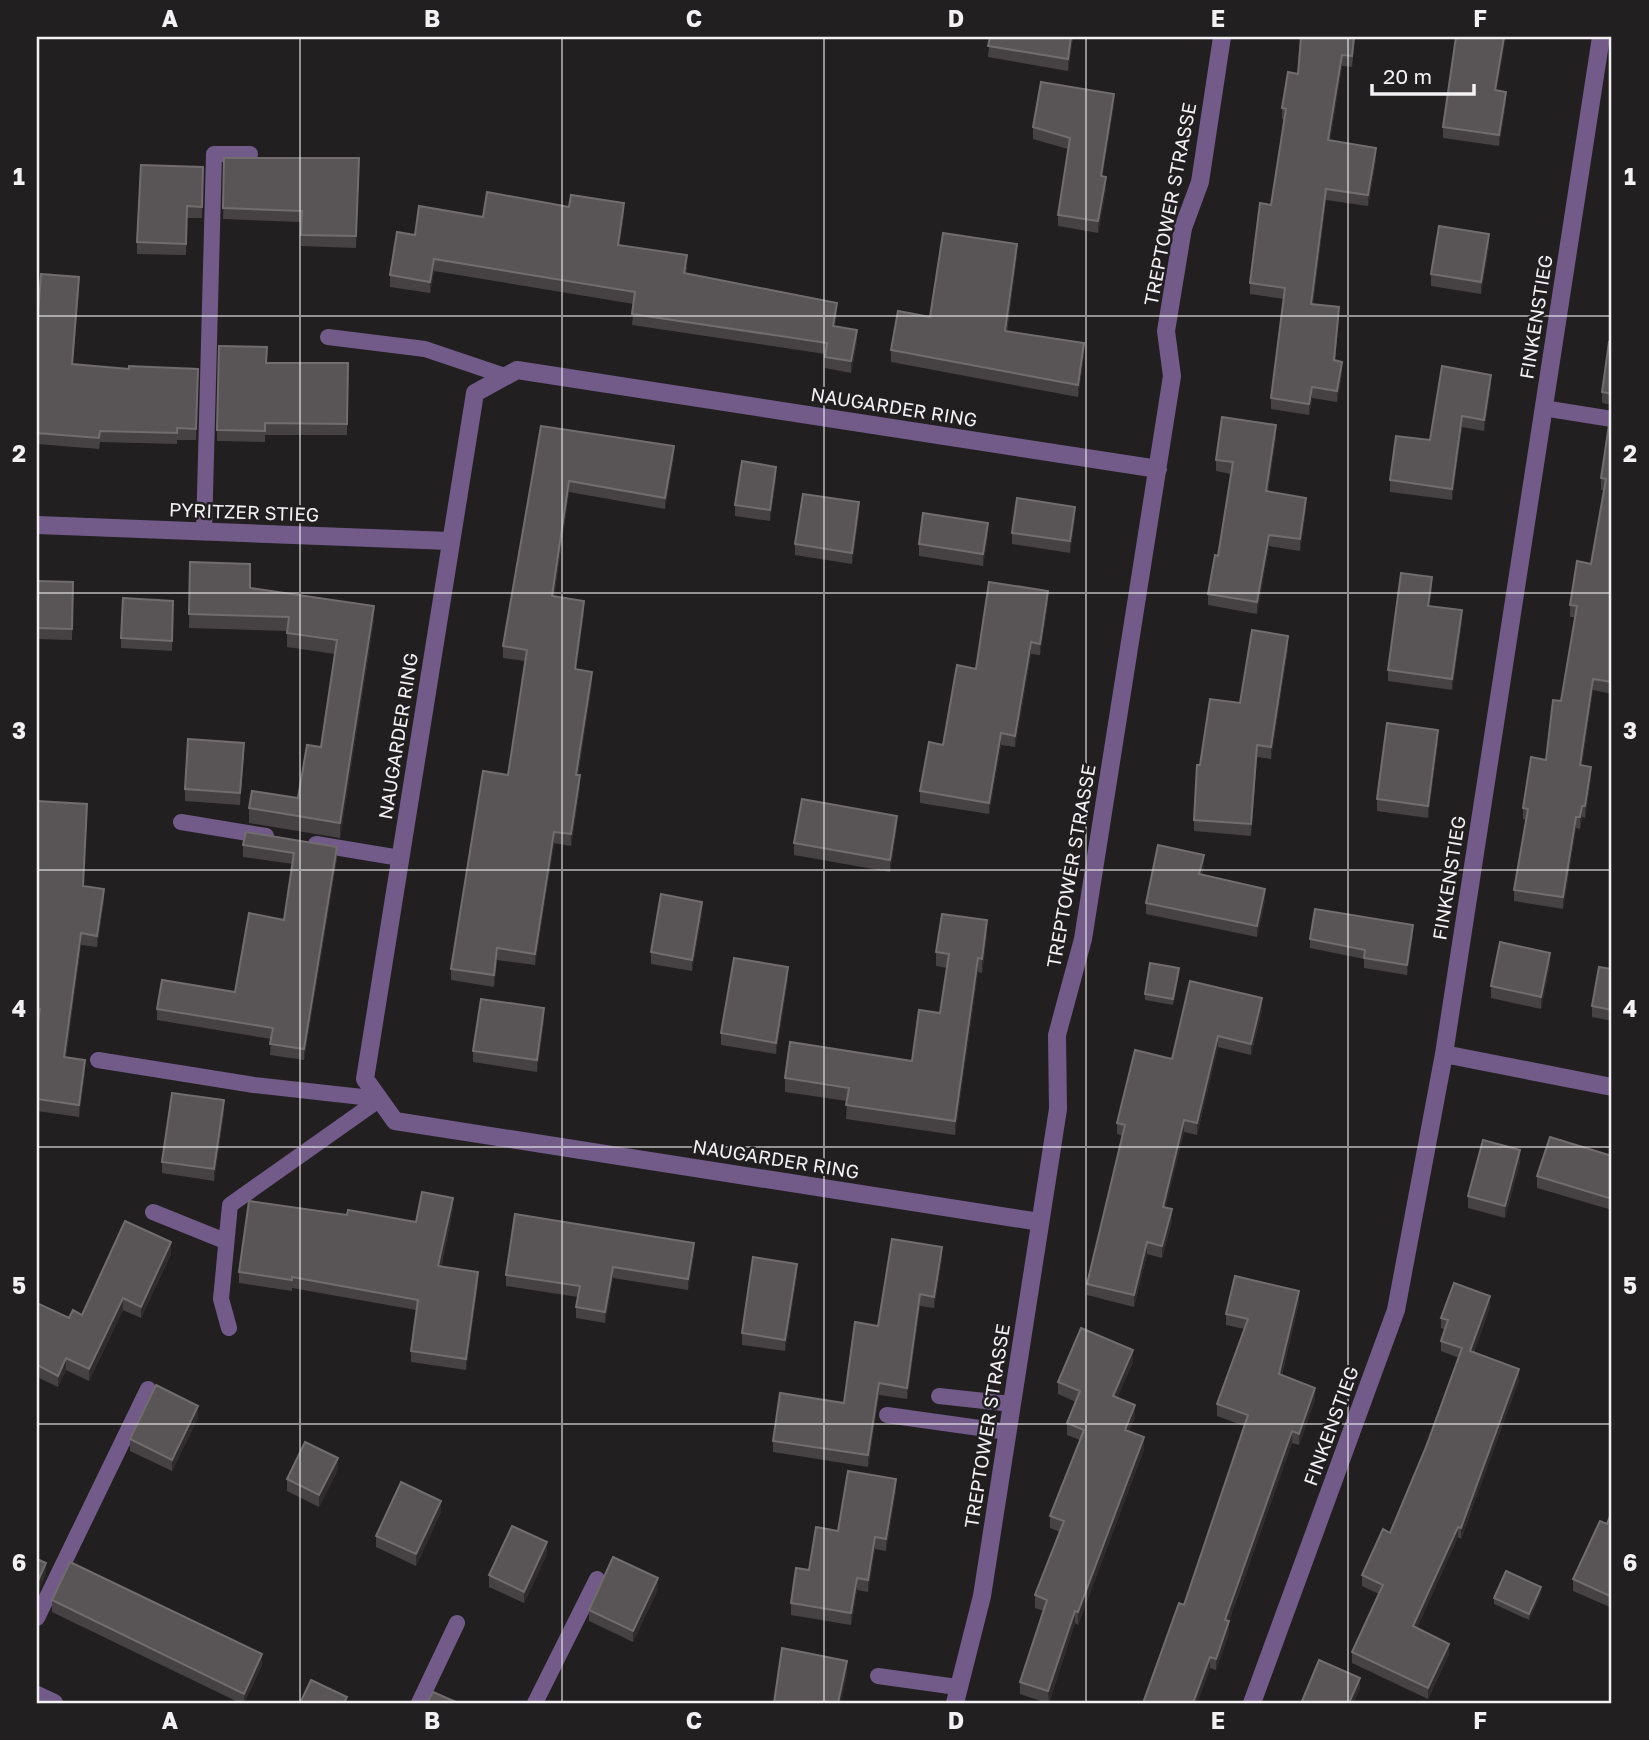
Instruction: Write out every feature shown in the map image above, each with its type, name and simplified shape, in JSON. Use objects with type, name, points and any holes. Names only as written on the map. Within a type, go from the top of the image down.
[{"type":"street","name":"TREPTOWER STRASSE","points":[[956,1695],[982,1596],[1058,1109],[1057,1035],[1083,939],[1172,376],[1166,331],[1183,228],[1200,182],[1222,37]]},
{"type":"street","name":"FINKENSTIEG","points":[[1252,1703],[1396,1310],[1444,1054],[1601,37]]},
{"type":"street","name":"NAUGARDER RING","points":[[1040,1222],[395,1121],[365,1079],[449,541],[475,393],[517,370],[1158,469]]},
{"type":"street","name":"PYRITZER STIEG","points":[[37,525],[449,541]]},
{"type":"street","points":[[1444,1054],[1612,1087]]},
{"type":"street","points":[[37,1695],[54,1703]]},
{"type":"lane","points":[[204,532],[214,154],[250,154]]},
{"type":"lane","points":[[328,337],[425,349],[505,376]]},
{"type":"lane","points":[[1543,408],[1612,419]]},
{"type":"lane","points":[[181,822],[400,858]]},
{"type":"lane","points":[[98,1060],[254,1085],[380,1099]]},
{"type":"lane","points":[[229,1328],[221,1299],[230,1205],[380,1099]]},
{"type":"lane","points":[[153,1212],[179,1225],[225,1241]]},
{"type":"lane","points":[[37,1618],[148,1389]]},
{"type":"lane","points":[[939,1396],[1012,1404]]},
{"type":"lane","points":[[887,1415],[1007,1432]]},
{"type":"lane","points":[[535,1703],[597,1579]]},
{"type":"lane","points":[[419,1703],[457,1623]]},
{"type":"lane","points":[[877,1676],[956,1695]]},
{"type":"building","points":[[990,37],[1071,37],[1068,59],[988,46]]},
{"type":"building","points":[[1301,37],[1354,37],[1352,56],[1342,55],[1328,140],[1376,148],[1368,195],[1326,189],[1311,304],[1339,307],[1334,360],[1342,362],[1337,391],[1312,387],[1309,404],[1271,398],[1285,288],[1250,283],[1260,203],[1271,205],[1286,109],[1282,108],[1288,72],[1298,74]]},
{"type":"building","points":[[1456,37],[1504,37],[1495,90],[1506,92],[1499,135],[1443,127]]},
{"type":"building","points":[[1041,82],[1114,94],[1101,176],[1106,177],[1098,221],[1058,215],[1070,138],[1033,127]]},
{"type":"building","points":[[224,158],[359,158],[356,236],[301,235],[302,211],[223,208]]},
{"type":"building","points":[[141,165],[203,167],[202,207],[187,206],[186,244],[137,242]]},
{"type":"building","points":[[487,192],[569,207],[571,195],[624,203],[618,245],[687,255],[684,273],[837,303],[833,326],[857,330],[851,361],[825,357],[827,343],[632,314],[635,292],[434,259],[430,282],[390,275],[397,232],[415,235],[419,206],[483,217]]},
{"type":"building","points":[[1439,226],[1489,234],[1481,282],[1431,274]]},
{"type":"building","points":[[943,233],[1017,244],[1005,331],[1084,343],[1078,385],[891,350],[898,311],[930,317]]},
{"type":"building","points":[[41,274],[79,277],[72,364],[129,369],[129,366],[198,369],[196,429],[177,428],[177,433],[100,431],[99,438],[37,433],[37,328]]},
{"type":"building","points":[[1609,342],[1612,343],[1612,394],[1602,392]]},
{"type":"building","points":[[219,346],[267,347],[266,363],[348,363],[347,424],[265,423],[265,431],[217,430]]},
{"type":"building","points":[[1442,366],[1491,375],[1484,420],[1462,416],[1452,489],[1390,480],[1396,436],[1430,440]]},
{"type":"building","points":[[1222,417],[1276,425],[1266,491],[1306,498],[1300,539],[1269,535],[1257,602],[1208,594],[1215,555],[1218,556],[1233,462],[1216,460]]},
{"type":"building","points":[[1610,418],[1612,682],[1593,679],[1580,765],[1591,767],[1585,806],[1582,806],[1580,817],[1576,817],[1563,897],[1514,890],[1528,809],[1523,808],[1531,757],[1546,760],[1553,700],[1561,701],[1577,606],[1570,605],[1577,561],[1591,564],[1606,479],[1601,478]]},
{"type":"building","points":[[541,426],[674,446],[665,498],[569,481],[552,596],[584,601],[575,669],[592,672],[576,775],[580,775],[571,834],[554,832],[535,954],[497,948],[494,975],[451,969],[483,771],[508,775],[527,650],[503,646]]},
{"type":"building","points":[[742,461],[776,467],[770,510],[735,505]]},
{"type":"building","points":[[803,494],[859,502],[852,553],[795,544]]},
{"type":"building","points":[[1017,498],[1075,507],[1070,541],[1012,533]]},
{"type":"building","points":[[923,513],[988,523],[983,554],[919,544]]},
{"type":"building","points":[[190,562],[250,564],[250,588],[374,606],[340,823],[249,808],[252,791],[298,798],[307,745],[321,747],[337,640],[287,633],[289,617],[189,614]]},
{"type":"building","points":[[1401,573],[1432,577],[1428,606],[1462,610],[1452,679],[1388,670]]},
{"type":"building","points":[[37,581],[73,582],[72,629],[37,628]]},
{"type":"building","points":[[989,582],[1048,591],[1040,644],[1031,642],[1015,736],[1001,733],[989,803],[920,791],[929,742],[943,745],[957,665],[976,669]]},
{"type":"building","points":[[123,598],[173,601],[172,641],[121,638]]},
{"type":"building","points":[[1252,630],[1288,636],[1271,747],[1257,745],[1251,824],[1194,820],[1197,765],[1200,765],[1210,699],[1240,703]]},
{"type":"building","points":[[1387,723],[1438,730],[1428,806],[1377,799]]},
{"type":"building","points":[[188,739],[244,743],[240,793],[185,789]]},
{"type":"building","points":[[802,799],[897,816],[890,860],[794,843]]},
{"type":"building","points":[[37,801],[87,804],[83,886],[104,889],[97,936],[81,933],[64,1057],[85,1060],[79,1105],[37,1099],[37,1029],[40,1009],[37,1008]]},
{"type":"building","points":[[246,832],[337,847],[304,1049],[270,1044],[273,1028],[157,1009],[162,980],[235,992],[249,913],[284,920],[294,853],[243,845]]},
{"type":"building","points":[[1158,845],[1204,855],[1199,874],[1265,889],[1257,926],[1146,903]]},
{"type":"building","points":[[661,894],[702,902],[692,960],[651,952]]},
{"type":"building","points":[[1315,909],[1413,925],[1407,965],[1364,958],[1365,950],[1310,939]]},
{"type":"building","points":[[942,914],[987,920],[982,959],[978,958],[955,1121],[846,1105],[849,1088],[785,1078],[790,1042],[912,1061],[919,1010],[940,1013],[949,954],[936,952]]},
{"type":"building","points":[[1500,942],[1550,953],[1541,997],[1491,986]]},
{"type":"building","points":[[734,958],[788,967],[776,1043],[721,1033]]},
{"type":"building","points":[[1150,963],[1179,968],[1173,999],[1145,994]]},
{"type":"building","points":[[1599,967],[1612,969],[1612,1010],[1592,1006]]},
{"type":"building","points":[[1190,981],[1262,998],[1251,1044],[1218,1036],[1197,1123],[1184,1120],[1163,1207],[1172,1209],[1162,1246],[1147,1242],[1134,1295],[1087,1284],[1125,1125],[1117,1123],[1135,1050],[1172,1059]]},
{"type":"building","points":[[481,999],[544,1008],[537,1060],[473,1051]]},
{"type":"building","points":[[172,1093],[224,1100],[214,1169],[162,1162]]},
{"type":"building","points":[[1550,1137],[1612,1156],[1612,1199],[1537,1176]]},
{"type":"building","points":[[1483,1140],[1520,1150],[1505,1206],[1468,1196]]},
{"type":"building","points":[[422,1192],[453,1198],[438,1266],[478,1272],[466,1359],[411,1351],[418,1300],[292,1277],[292,1280],[239,1272],[249,1201],[347,1215],[348,1210],[416,1222]]},
{"type":"building","points":[[515,1214],[694,1243],[688,1279],[613,1267],[605,1312],[576,1307],[580,1286],[506,1275]]},
{"type":"building","points":[[125,1221],[171,1242],[141,1307],[123,1298],[89,1369],[66,1358],[58,1376],[37,1365],[37,1303],[69,1318],[73,1310],[82,1315]]},
{"type":"building","points":[[892,1239],[942,1247],[934,1297],[920,1294],[907,1388],[879,1383],[868,1455],[773,1441],[780,1393],[844,1403],[855,1322],[878,1326]]},
{"type":"building","points":[[753,1257],[797,1264],[785,1340],[742,1333]]},
{"type":"building","points":[[1235,1276],[1299,1291],[1279,1374],[1315,1388],[1299,1434],[1292,1431],[1225,1620],[1229,1621],[1216,1659],[1210,1657],[1193,1703],[1143,1703],[1179,1603],[1184,1605],[1248,1415],[1217,1404],[1248,1319],[1226,1314]]},
{"type":"building","points":[[1454,1283],[1490,1296],[1470,1351],[1519,1369],[1461,1528],[1458,1527],[1413,1626],[1449,1644],[1428,1688],[1352,1652],[1383,1585],[1362,1575],[1383,1529],[1390,1533],[1426,1447],[1462,1348],[1441,1341],[1448,1320],[1441,1318]]},
{"type":"building","points":[[1081,1328],[1133,1350],[1113,1396],[1135,1405],[1125,1430],[1144,1437],[1078,1612],[1075,1611],[1048,1691],[1020,1682],[1047,1600],[1035,1595],[1064,1521],[1050,1516],[1084,1430],[1067,1423],[1080,1391],[1058,1382]]},
{"type":"building","points":[[156,1385],[198,1406],[172,1460],[130,1439]]},
{"type":"building","points":[[305,1442],[338,1458],[319,1495],[287,1479]]},
{"type":"building","points":[[848,1471],[896,1479],[886,1539],[875,1537],[868,1580],[857,1578],[851,1613],[791,1603],[796,1568],[809,1570],[816,1527],[838,1531]]},
{"type":"building","points":[[401,1482],[441,1501],[416,1554],[376,1536]]},
{"type":"building","points":[[1612,1511],[1612,1597],[1573,1579],[1600,1521],[1607,1524]]},
{"type":"building","points":[[512,1526],[547,1542],[524,1592],[489,1575]]},
{"type":"building","points":[[613,1557],[658,1578],[633,1631],[589,1610]]},
{"type":"building","points":[[37,1559],[46,1563],[37,1583]]},
{"type":"building","points":[[70,1562],[262,1654],[244,1694],[52,1600]]},
{"type":"building","points":[[1506,1571],[1541,1587],[1529,1614],[1494,1598]]},
{"type":"building","points":[[782,1648],[847,1661],[838,1703],[774,1703]]},
{"type":"building","points":[[1319,1660],[1360,1678],[1349,1703],[1302,1701]]},
{"type":"building","points":[[311,1680],[347,1697],[344,1703],[300,1703]]},
{"type":"building","points":[[433,1692],[458,1703],[427,1703]]}]
